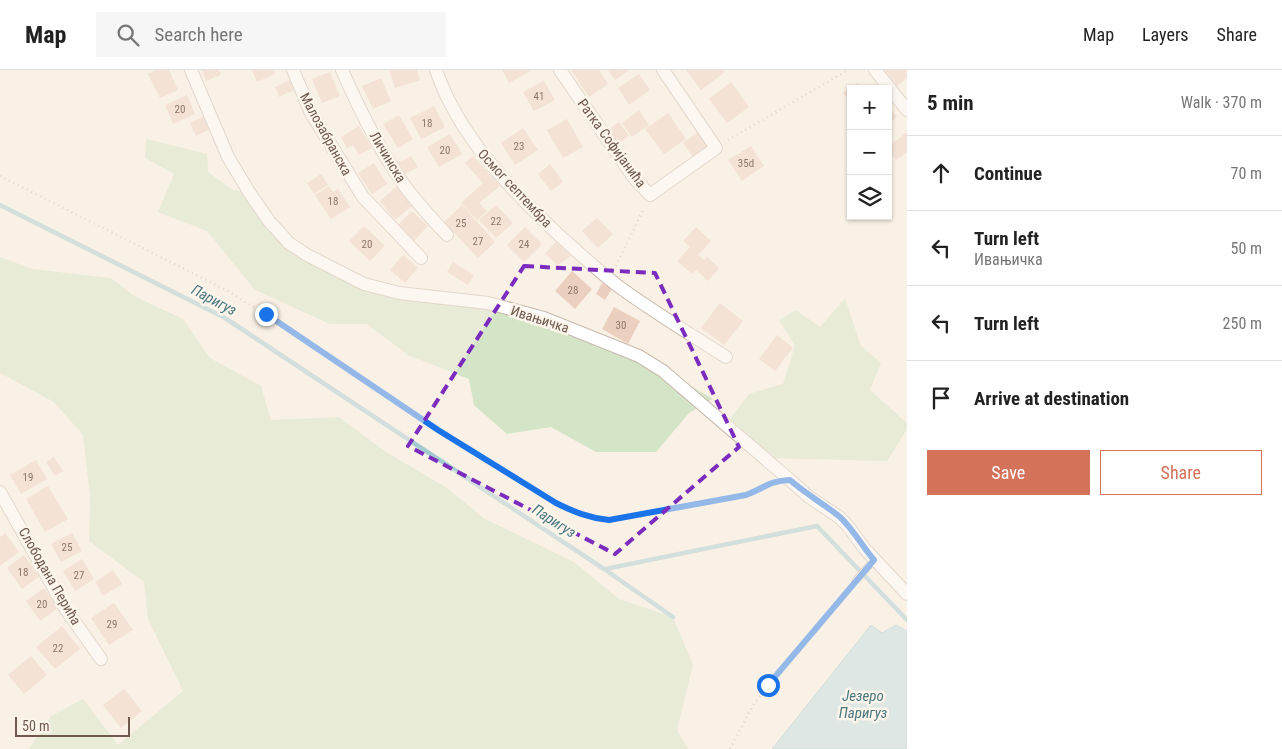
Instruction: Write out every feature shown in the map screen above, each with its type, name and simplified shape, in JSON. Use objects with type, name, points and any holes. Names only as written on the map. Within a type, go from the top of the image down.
[{"type":"street","name":"Ивањичка","points":[[191,70],[228,157],[269,221],[289,243],[307,255],[364,284],[399,293],[488,303],[544,318],[639,356],[664,371],[809,497],[839,517],[848,526],[871,563],[907,594]]},
{"type":"street","name":"Малозабранска","points":[[293,70],[311,113],[363,197],[421,258]]},
{"type":"street","name":"Личинска","points":[[342,70],[356,103],[402,182],[447,235]]},
{"type":"street","name":"Осмог септембра","points":[[436,70],[442,88],[478,150],[529,207],[614,283],[726,357]]},
{"type":"street","name":"Ратка Софијанића","points":[[560,70],[634,178],[650,195],[716,148]]},
{"type":"street","points":[[663,70],[716,148]]},
{"type":"street","points":[[875,70],[907,110]]},
{"type":"street","name":"Слободана Перића","points":[[0,492],[65,608],[102,659]]},
{"type":"lane","points":[[856,580],[871,563]]},
{"type":"path","points":[[716,148],[848,70]]},
{"type":"path","points":[[0,176],[236,296],[318,348],[438,430],[556,503],[576,513],[592,519],[609,520],[746,495],[777,480],[790,480]]},
{"type":"path","points":[[614,283],[650,195]]},
{"type":"path","points":[[730,749],[758,698],[856,580]]},
{"type":"highlighted area","points":[[524,266],[655,273],[739,447],[615,554],[408,446]]},
{"type":"green space","points":[[146,139],[207,154],[208,172],[233,190],[249,192],[289,243],[364,284],[488,303],[639,356],[713,399],[689,413],[656,452],[596,452],[551,427],[507,434],[474,405],[469,379],[408,355],[367,324],[330,324],[255,290],[207,231],[158,212],[174,174],[145,158]]},
{"type":"green space","points":[[0,257],[32,269],[111,278],[134,296],[183,319],[210,358],[261,386],[271,420],[339,417],[386,452],[447,488],[485,519],[574,562],[619,599],[673,617],[693,665],[677,730],[688,749],[29,749],[51,716],[83,699],[118,745],[183,691],[148,619],[144,582],[89,541],[90,496],[83,435],[54,402],[0,373]]},
{"type":"green space","points":[[845,298],[861,346],[881,363],[870,390],[907,423],[907,429],[887,461],[763,458],[725,425],[749,394],[783,384],[795,346],[779,320],[796,310],[820,327]]},
{"type":"water","name":"Језеро Паригуз","points":[[871,625],[882,633],[896,625],[907,631],[907,749],[772,749]]},
{"type":"building","points":[[157,70],[169,70],[178,90],[160,98],[148,74]]},
{"type":"building","points":[[202,70],[219,70],[221,75],[206,81]]},
{"type":"building","points":[[252,70],[273,70],[275,74],[257,82]]},
{"type":"building","points":[[389,70],[417,70],[420,80],[395,88]]},
{"type":"building","points":[[502,70],[532,70],[509,83]]},
{"type":"building","points":[[571,70],[599,70],[608,84],[589,97]]},
{"type":"building","points":[[608,70],[629,70],[615,80]]},
{"type":"building","points":[[686,70],[723,70],[725,72],[701,90]]},
{"type":"building","points":[[885,70],[907,70],[907,78],[897,86]]},
{"type":"building","points":[[330,72],[340,96],[322,103],[312,79]]},
{"type":"building","points":[[639,74],[650,90],[629,105],[618,88]]},
{"type":"building","points":[[381,78],[391,101],[373,109],[362,86]]},
{"type":"building","points":[[290,80],[294,90],[279,97],[275,87]]},
{"type":"building","points":[[544,81],[555,100],[534,111],[523,92]]},
{"type":"building","points":[[731,82],[749,107],[727,123],[709,99]]},
{"type":"building","points":[[847,90],[847,98],[843,93]]},
{"type":"building","points":[[187,95],[195,114],[173,124],[165,105]]},
{"type":"building","points":[[434,106],[445,127],[421,139],[410,118]]},
{"type":"building","points":[[639,110],[649,125],[632,137],[622,123]]},
{"type":"building","points":[[892,111],[897,117],[892,121]]},
{"type":"building","points":[[668,113],[686,139],[664,154],[645,129]]},
{"type":"building","points":[[399,115],[413,139],[398,148],[383,124]]},
{"type":"building","points":[[204,116],[210,129],[196,136],[190,123]]},
{"type":"building","points":[[567,119],[583,147],[563,158],[547,130]]},
{"type":"building","points":[[619,122],[629,136],[618,144],[608,130]]},
{"type":"building","points":[[359,126],[372,148],[359,155],[353,145],[347,148],[341,137]]},
{"type":"building","points":[[523,128],[538,150],[515,165],[501,143]]},
{"type":"building","points":[[698,132],[708,146],[693,157],[683,143]]},
{"type":"building","points":[[907,132],[907,152],[896,160],[892,155],[892,144]]},
{"type":"building","points":[[450,134],[462,154],[439,167],[427,147]]},
{"type":"building","points":[[751,146],[764,166],[742,181],[728,160]]},
{"type":"building","points":[[411,156],[418,167],[403,175],[397,163]]},
{"type":"building","points":[[473,156],[500,186],[479,203],[487,211],[477,220],[461,203],[483,183],[465,163]]},
{"type":"building","points":[[374,163],[387,184],[372,194],[358,173]]},
{"type":"building","points":[[550,164],[563,182],[551,191],[538,174]]},
{"type":"building","points":[[321,174],[328,185],[314,194],[307,183]]},
{"type":"building","points":[[329,186],[333,192],[338,189],[350,207],[331,219],[315,195]]},
{"type":"building","points":[[396,187],[412,206],[395,220],[380,201]]},
{"type":"building","points":[[462,205],[495,242],[478,258],[444,222]]},
{"type":"building","points":[[496,205],[513,223],[496,238],[479,220]]},
{"type":"building","points":[[412,211],[428,226],[414,241],[398,225]]},
{"type":"building","points":[[597,218],[613,234],[598,248],[582,231]]},
{"type":"building","points":[[364,226],[385,246],[370,261],[349,241]]},
{"type":"building","points":[[525,227],[542,244],[524,262],[507,245]]},
{"type":"building","points":[[696,227],[711,241],[698,255],[704,260],[707,257],[719,268],[708,281],[696,270],[692,274],[677,261],[690,247],[683,241]]},
{"type":"building","points":[[556,242],[571,256],[558,265],[545,254]]},
{"type":"building","points":[[403,255],[418,268],[405,283],[390,270]]},
{"type":"building","points":[[453,262],[474,275],[468,285],[447,272]]},
{"type":"building","points":[[572,271],[592,289],[575,309],[555,291]]},
{"type":"building","points":[[602,283],[612,289],[605,300],[596,294]]},
{"type":"building","points":[[720,303],[743,321],[724,345],[701,328]]},
{"type":"building","points":[[614,307],[640,321],[628,344],[602,329]]},
{"type":"building","points":[[777,335],[793,348],[775,371],[759,359]]},
{"type":"building","points":[[54,457],[63,471],[55,476],[46,462]]},
{"type":"building","points":[[36,460],[47,479],[21,494],[10,475]]},
{"type":"building","points":[[48,486],[68,519],[45,532],[26,499]]},
{"type":"building","points":[[5,533],[19,552],[0,566],[0,537]]},
{"type":"building","points":[[72,533],[82,551],[61,562],[51,544]]},
{"type":"building","points":[[24,555],[40,576],[22,589],[7,568]]},
{"type":"building","points":[[82,559],[94,579],[75,591],[63,571]]},
{"type":"building","points":[[113,570],[122,584],[103,596],[95,582]]},
{"type":"building","points":[[44,588],[58,608],[40,621],[26,601]]},
{"type":"building","points":[[114,603],[133,630],[109,645],[91,618]]},
{"type":"building","points":[[62,626],[80,649],[55,669],[36,647]]},
{"type":"building","points":[[31,656],[47,675],[24,694],[8,675]]},
{"type":"building","points":[[124,689],[142,711],[121,728],[103,705]]},
{"type":"waterway","name":"Паригуз","points":[[0,205],[225,318],[604,569],[673,617]]},
{"type":"waterway","name":"Паригуз","points":[[605,569],[817,526],[907,620]]},
{"type":"route","points":[[266,314],[438,430],[556,503],[592,519],[609,520],[746,495],[777,480],[790,480],[809,497],[839,517],[874,560],[768,685]]}]
